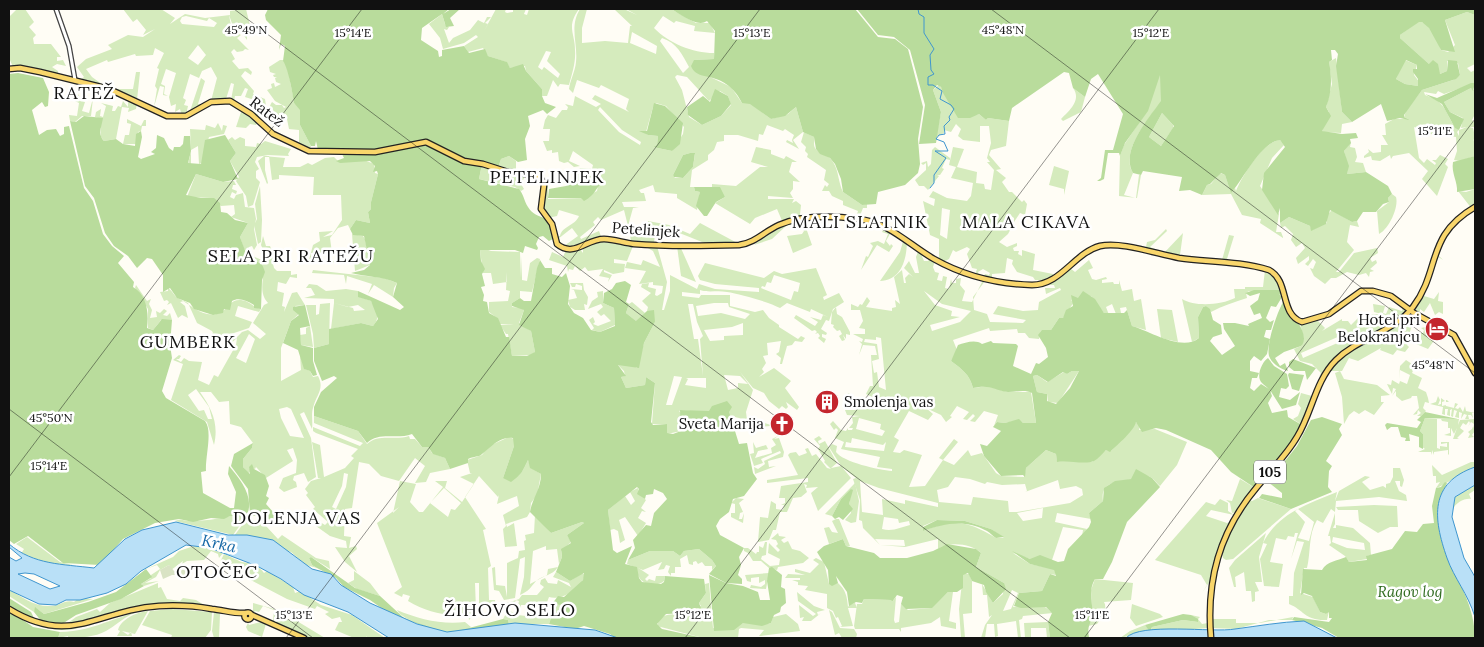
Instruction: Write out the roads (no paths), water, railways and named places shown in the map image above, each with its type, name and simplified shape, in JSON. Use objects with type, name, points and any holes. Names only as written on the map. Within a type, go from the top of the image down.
[{"type":"main road","name":"Ratež","points":[[9,69],[28,69],[119,92],[151,110],[167,116],[186,116],[210,102],[222,100],[230,102],[251,114],[273,134],[310,151],[375,152],[426,142],[461,160],[478,163]]},
{"type":"main road","name":"Petelinjek","points":[[478,163],[508,172],[531,174],[540,177],[544,188],[540,205],[542,214],[552,224],[557,244],[567,249],[579,248],[594,240],[604,239],[634,244],[739,245],[751,243],[778,225],[804,219],[851,218],[873,222],[900,235],[934,259],[973,276],[1031,285],[1042,284],[1056,277],[1082,256],[1100,246],[1118,246],[1263,268],[1280,278],[1290,314],[1302,322],[1325,316],[1357,292],[1365,290],[1386,294],[1410,310]]},
{"type":"main road","name":"105","points":[[1211,638],[1210,613],[1214,566],[1225,535],[1245,503],[1296,439],[1326,372],[1345,352],[1387,329],[1410,310],[1420,295],[1441,240],[1460,217],[1475,207]]},
{"type":"main road","points":[[1410,310],[1455,336],[1475,373]]},
{"type":"main road","points":[[9,609],[37,627],[59,632],[88,628],[122,614],[148,607],[182,606],[227,611],[248,616],[304,638]]},
{"type":"street","points":[[56,9],[69,46],[72,79]]},
{"type":"water","points":[[1475,467],[1475,485],[1455,497],[1452,517],[1464,558],[1475,577],[1475,617],[1447,558],[1439,529],[1438,516],[1442,492],[1449,482]]},
{"type":"water","name":"Krka","points":[[176,522],[228,535],[247,535],[273,540],[312,569],[331,574],[341,585],[370,603],[417,624],[447,632],[515,623],[595,630],[618,638],[389,638],[348,612],[304,595],[281,579],[257,566],[210,548],[186,545],[141,571],[126,584],[107,593],[80,600],[66,600],[56,605],[39,604],[9,590],[9,557],[16,561],[22,558],[9,547],[9,544],[38,560],[94,568],[125,539],[142,530]],"holes":[[[18,574],[34,574],[60,586],[50,589]]]},
{"type":"water","points":[[1304,621],[1337,638],[1126,638],[1134,633],[1146,630],[1225,630]]},
{"type":"waterway","points":[[918,9],[919,14],[924,17],[924,33],[934,49],[930,55],[931,70],[934,74],[928,77],[928,85],[933,85],[942,91],[940,99],[951,105],[954,109],[949,117],[950,120],[944,126],[945,134],[939,135],[936,139],[944,142],[948,151],[935,151],[946,158],[934,175],[934,183],[930,188]]},
{"type":"place","name":"Hotel pri Belokranjcu","points":[[1437,329]]},
{"type":"place","name":"Smolenja vas","points":[[827,402]]},
{"type":"place","name":"Sveta Marija","points":[[782,424]]},
{"type":"district","name":"RATEŽ","points":[[84,93]]},
{"type":"district","name":"PETELINJEK","points":[[547,177]]},
{"type":"district","name":"MALI SLATNIK","points":[[860,222]]},
{"type":"district","name":"MALA CIKAVA","points":[[1026,222]]},
{"type":"district","name":"SELA PRI RATEŽU","points":[[291,256]]},
{"type":"district","name":"GUMBERK","points":[[188,342]]},
{"type":"district","name":"DOLENJA VAS","points":[[297,518]]},
{"type":"district","name":"OTOČEC","points":[[217,572]]},
{"type":"district","name":"ŽIHOVO SELO","points":[[510,610]]},
{"type":"park label","name":"Ragov log","points":[[1410,592]]}]
